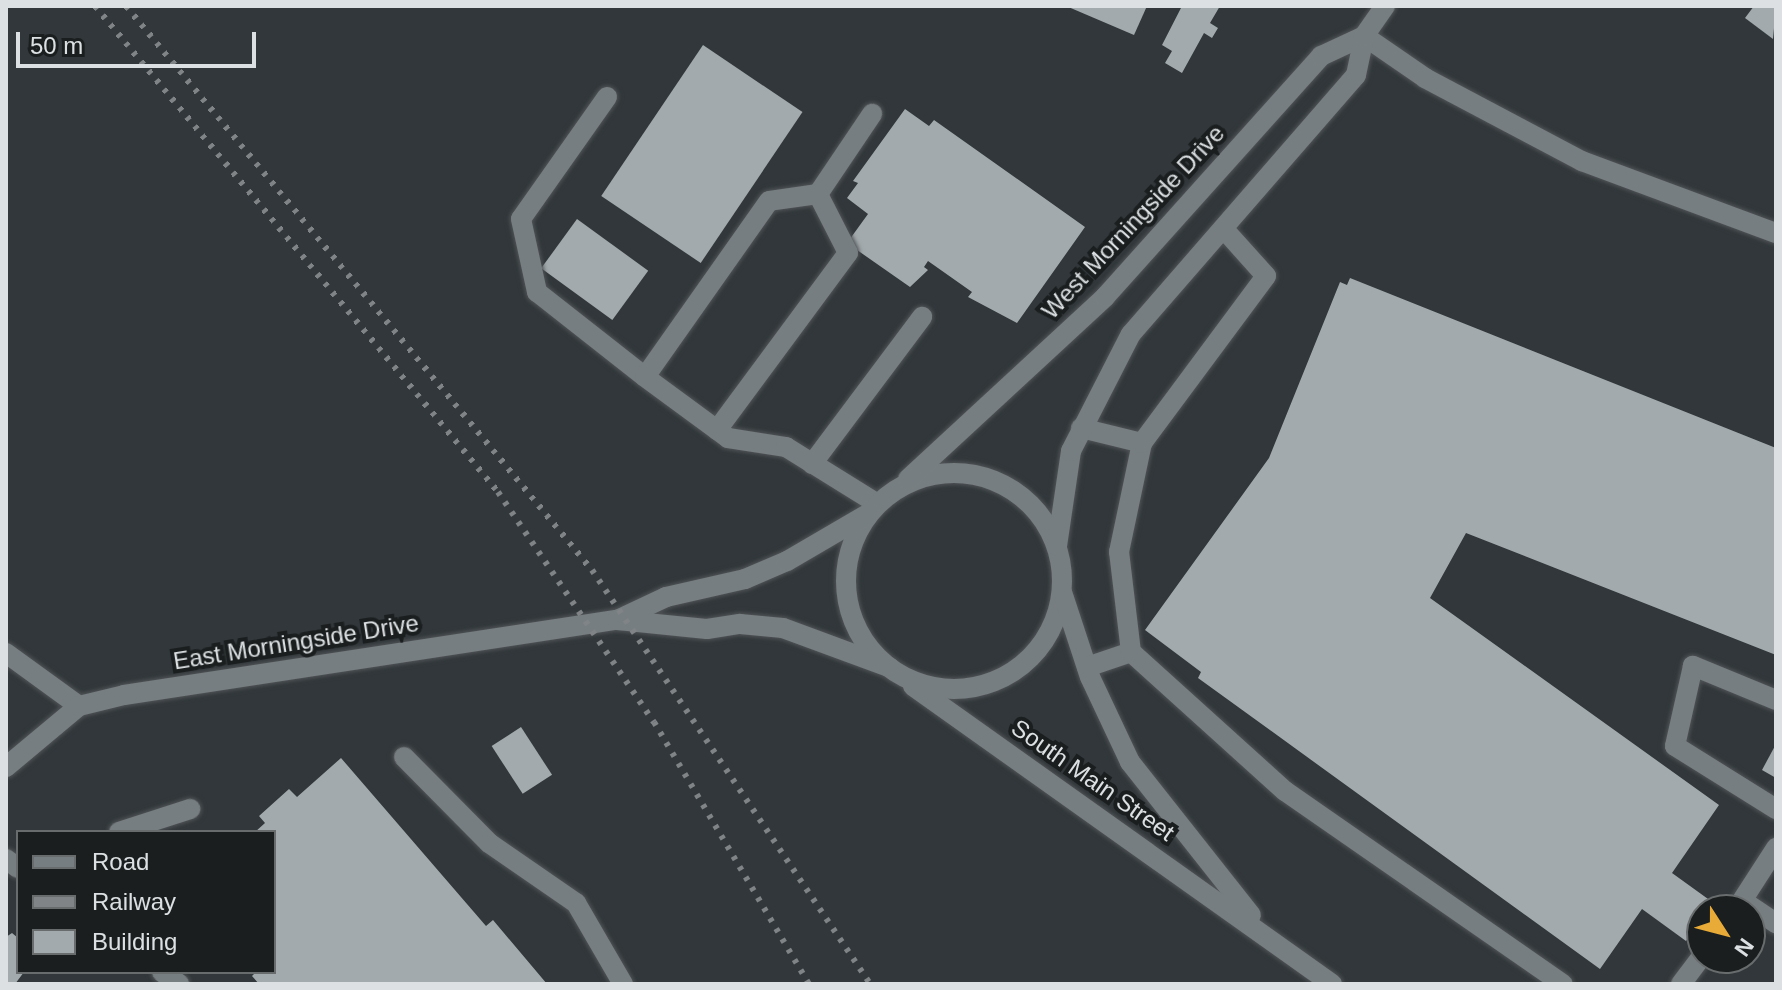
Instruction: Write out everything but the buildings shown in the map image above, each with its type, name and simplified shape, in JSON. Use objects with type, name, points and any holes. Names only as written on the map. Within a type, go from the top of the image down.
[{"type":"street","points":[[617,620],[707,629],[740,624],[783,628],[891,670],[917,685],[957,691],[996,682],[1030,660],[1053,627],[1062,592],[1057,546],[1061,488],[1081,428],[1131,334],[1356,75],[1364,36],[1378,8]]},
{"type":"street","points":[[1364,36],[1425,78],[1582,161],[1776,233]]},
{"type":"street","name":"West Morningside Drive","points":[[905,482],[1105,297],[1321,56],[1364,36]]},
{"type":"street","points":[[607,97],[521,219],[537,292],[728,438],[786,447],[875,508]]},
{"type":"street","points":[[645,377],[769,201],[818,194],[872,114]]},
{"type":"street","points":[[717,430],[848,253],[818,194]]},
{"type":"street","points":[[1223,228],[1266,276],[1142,443],[1119,552],[1131,652],[1285,791],[1563,984]]},
{"type":"street","points":[[812,464],[922,317]]},
{"type":"street","points":[[1081,428],[1142,443]]},
{"type":"street","points":[[617,620],[666,597],[745,579],[787,561],[875,508],[905,482],[960,473],[1001,483],[1035,509],[1057,546]]},
{"type":"street","points":[[875,508],[847,562],[847,600],[859,635],[891,670]]},
{"type":"street","name":"South Main Street","points":[[1062,592],[1087,667],[1130,762],[1263,931]]},
{"type":"street","name":"East Morningside Drive","points":[[6,767],[79,706],[124,695],[617,620]]},
{"type":"street","points":[[1087,667],[1131,652]]},
{"type":"street","points":[[6,653],[79,706]]},
{"type":"street","points":[[1776,700],[1693,666],[1675,746],[1776,809]]},
{"type":"street","name":"South Main Street","points":[[891,670],[1263,931],[1332,984]]},
{"type":"street","points":[[404,757],[489,843],[576,903],[623,984]]},
{"type":"street","points":[[125,830],[190,809]]},
{"type":"street","points":[[1747,894],[1776,848]]},
{"type":"railway","points":[[95,6],[498,492],[654,722],[809,984]]},
{"type":"railway","points":[[126,6],[592,570],[870,984]]}]
